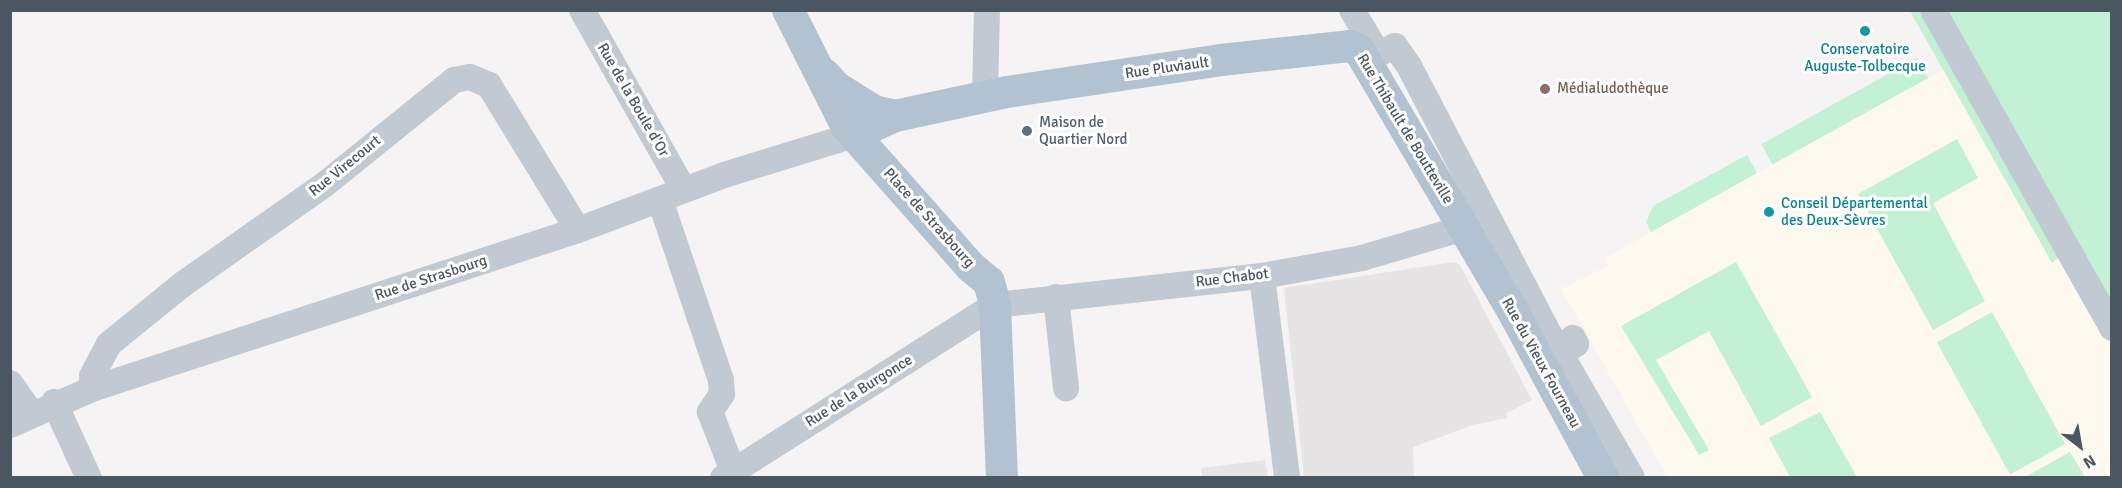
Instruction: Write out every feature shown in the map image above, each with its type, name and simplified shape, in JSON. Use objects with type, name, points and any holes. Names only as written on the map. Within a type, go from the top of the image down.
[{"type":"main road","points":[[788,10],[822,71],[836,87],[874,111],[895,116]]},
{"type":"main road","name":"Rue Pluviault","points":[[986,96],[1221,60],[1349,46]]},
{"type":"main road","name":"Rue Thibault de Boutteville","points":[[1349,46],[1359,50],[1371,67],[1471,239]]},
{"type":"main road","name":"Place de Strasbourg","points":[[822,71],[839,113],[854,135],[971,267],[989,282],[995,305],[1002,477]]},
{"type":"main road","points":[[854,135],[895,116],[986,96]]},
{"type":"main road","name":"Rue du Vieux Fourneau","points":[[1471,239],[1603,477]]},
{"type":"street","name":"Rue de la Boule d'Or","points":[[582,10],[684,190]]},
{"type":"street","points":[[986,96],[987,10]]},
{"type":"street","name":"Rue Thibault de Boutteville","points":[[1338,10],[1349,34],[1349,46]]},
{"type":"street","points":[[1352,10],[1378,54],[1395,46],[1409,66],[1567,346],[1632,477]]},
{"type":"street","points":[[1934,10],[2112,328]]},
{"type":"street","name":"Rue Virecourt","points":[[92,389],[92,376],[109,344],[183,284],[324,185],[454,80],[470,77],[489,85],[578,230]]},
{"type":"street","name":"Rue de Strasbourg","points":[[21,419],[54,402],[92,389],[578,230],[684,190],[854,135]]},
{"type":"street","points":[[660,200],[721,380],[722,394],[711,412],[728,474]]},
{"type":"street","name":"Rue Chabot","points":[[995,305],[1262,276],[1471,239]]},
{"type":"street","points":[[1262,276],[1287,477]]},
{"type":"street","points":[[1056,297],[1066,388]]},
{"type":"street","name":"Rue de la Burgonce","points":[[728,474],[995,305]]},
{"type":"street","points":[[10,383],[21,419]]},
{"type":"street","points":[[54,402],[89,477]]},
{"type":"shaded area","name":"Conseil Départemental des Deux-Sèvres","points":[[1944,69],[2052,263],[2064,254],[2111,341],[2111,477],[1667,477],[1561,289],[1609,265],[1605,258]]},
{"type":"shaded area","points":[[1454,262],[1460,265],[1532,400],[1507,413],[1507,418],[1473,425],[1413,447],[1414,477],[1304,477],[1284,288]]},
{"type":"shaded area","points":[[1265,460],[1268,477],[1202,477],[1201,468]]},
{"type":"green space","points":[[1910,11],[2111,11],[2111,341],[2063,254],[2052,263]]},
{"type":"green space","points":[[1917,58],[1928,78],[1772,164],[1761,144]]},
{"type":"green space","points":[[1957,139],[1978,178],[1933,203],[1985,301],[1933,330],[1858,194]]},
{"type":"green space","points":[[1747,155],[1757,173],[1651,232],[1646,222],[1653,206]]},
{"type":"green space","points":[[1736,262],[1812,397],[1761,426],[1709,331],[1656,360],[1709,450],[1699,455],[1621,326]]},
{"type":"green space","points":[[1992,312],[2065,444],[2010,475],[1937,343]]},
{"type":"green space","points":[[1820,412],[1857,477],[1790,477],[1769,438]]},
{"type":"green space","points":[[2070,452],[2085,477],[2025,477]]},
{"type":"place","name":"Conservatoire Auguste-Tolbecque","points":[[1865,31]]},
{"type":"place","name":"Médialudothèque","points":[[1545,89]]},
{"type":"place","name":"Maison de Quartier Nord","points":[[1027,131]]},
{"type":"place","name":"Conseil Départemental des Deux-Sèvres","points":[[1769,212]]}]
